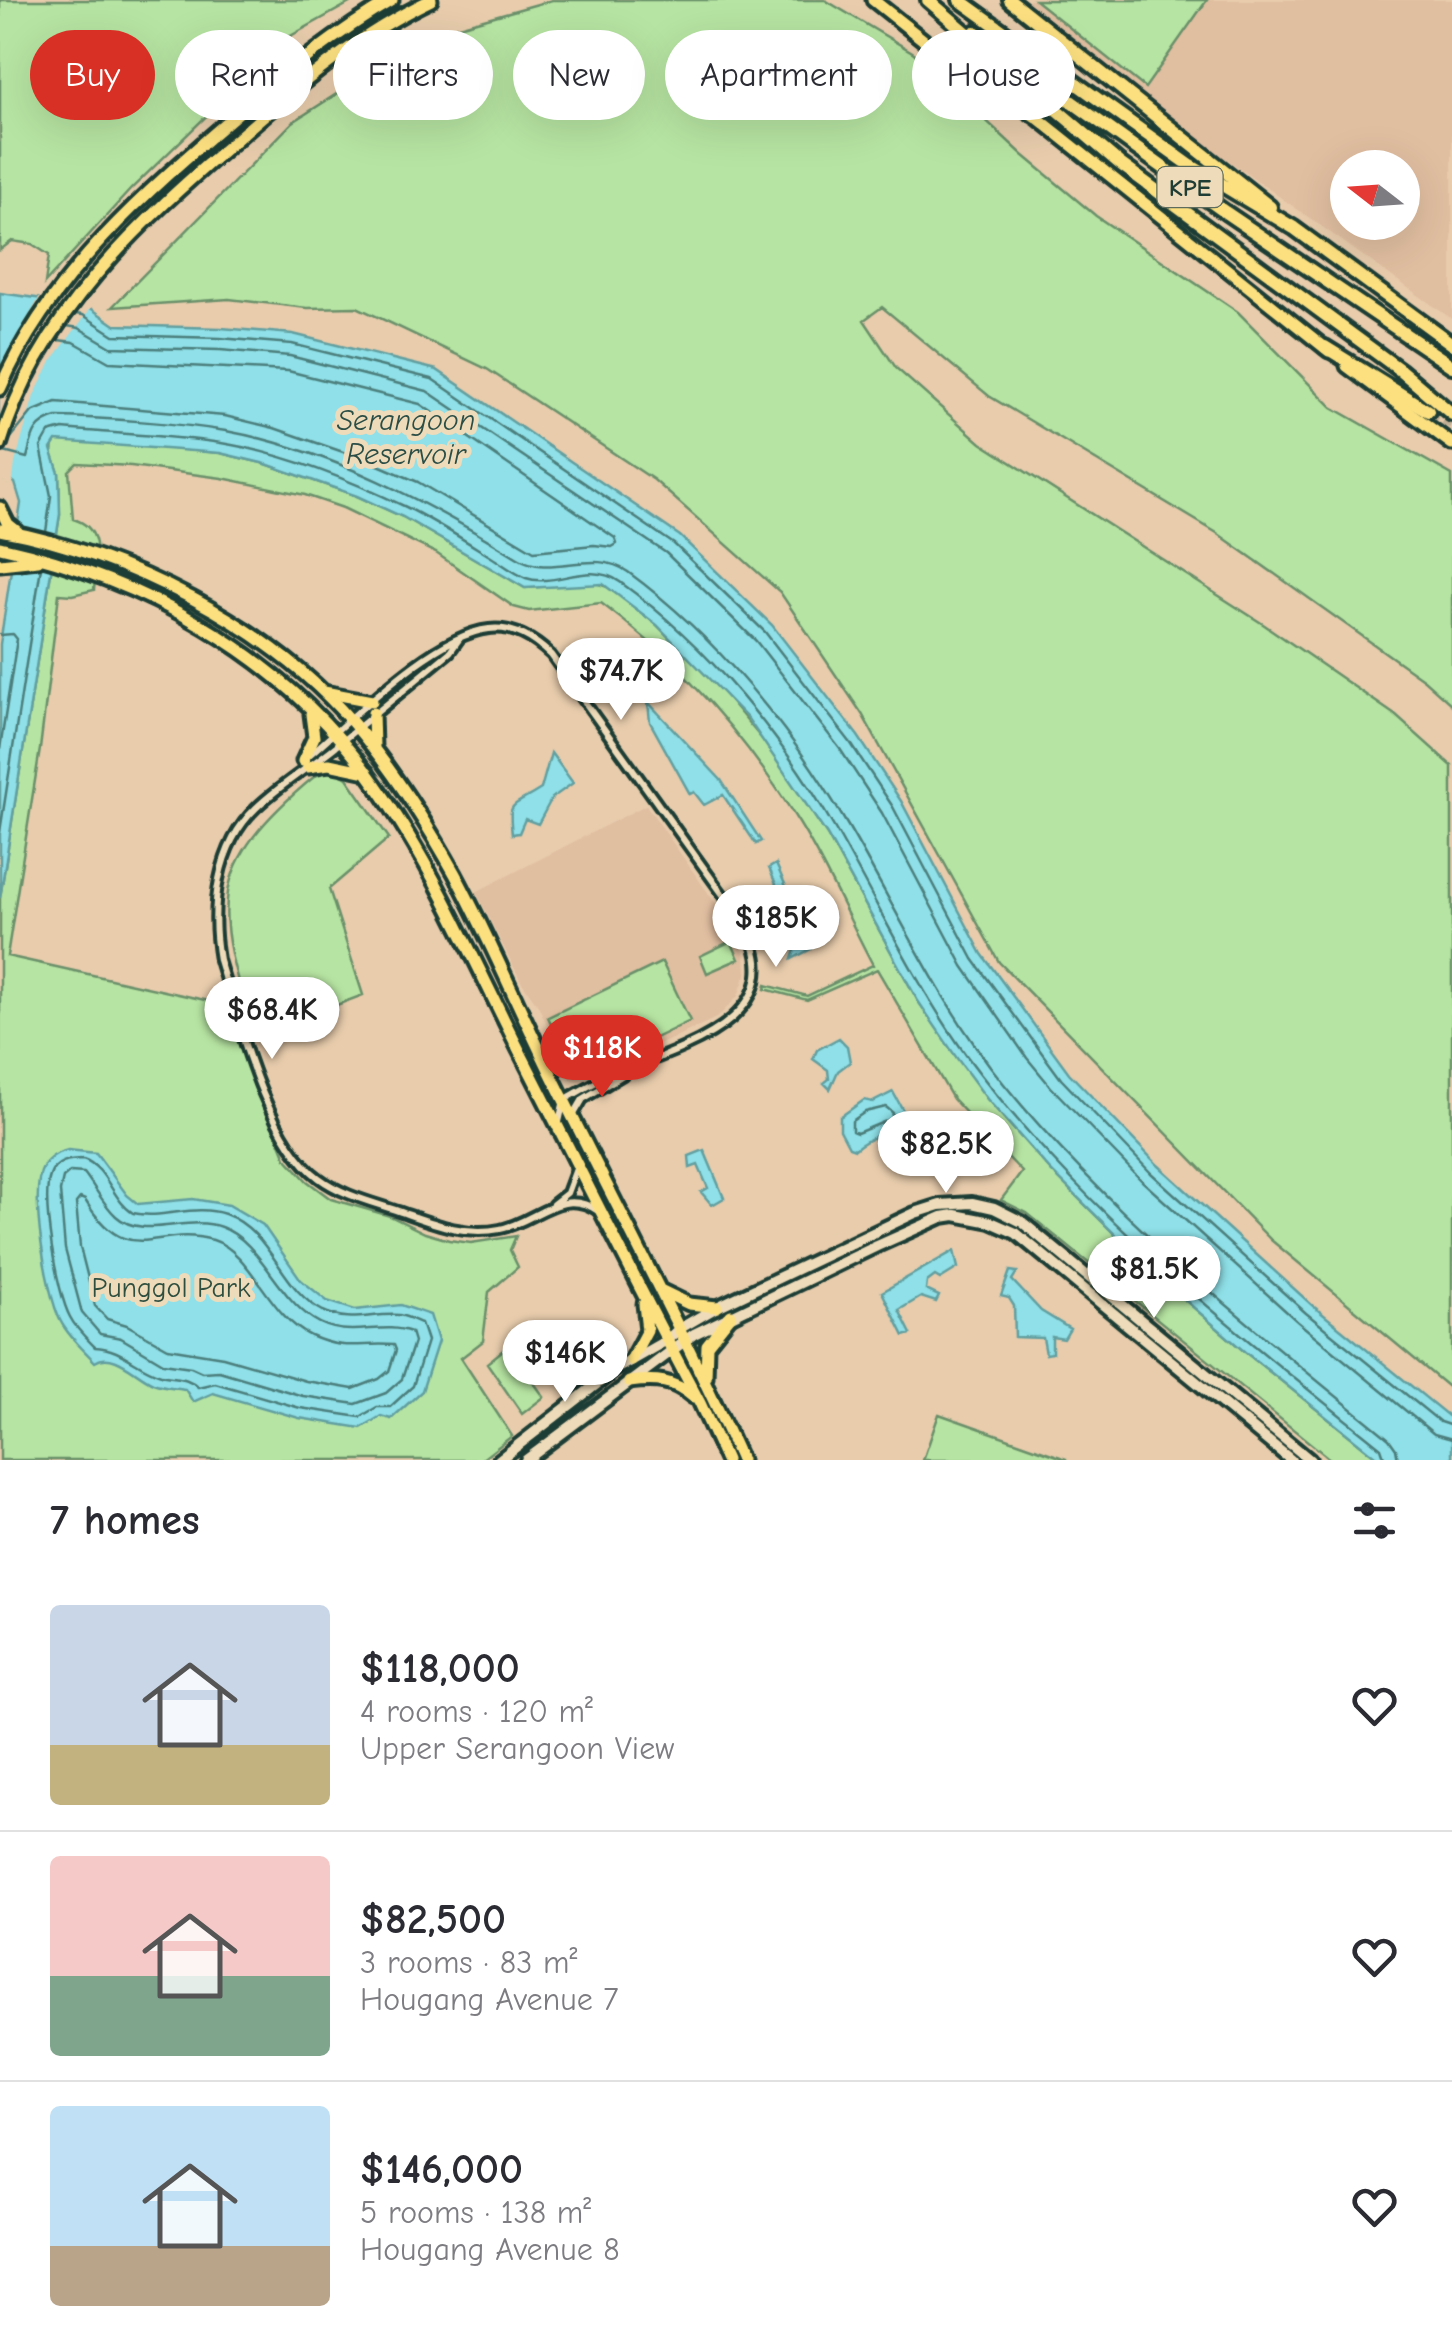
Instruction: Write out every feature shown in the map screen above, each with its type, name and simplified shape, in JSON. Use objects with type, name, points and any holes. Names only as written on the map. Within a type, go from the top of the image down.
[{"type":"highway","points":[[930,0],[987,54],[1119,163],[1400,370],[1452,414]]},
{"type":"highway","name":"KPE","points":[[930,0],[1067,102],[1452,366]]},
{"type":"highway","name":"KPE","points":[[960,0],[1190,166],[1294,228],[1452,344]]},
{"type":"highway","points":[[1010,0],[1130,98],[1242,181],[1294,228]]},
{"type":"highway","points":[[1325,347],[1428,411]]},
{"type":"main road","points":[[0,388],[52,299],[156,186],[308,57],[357,20],[392,0]]},
{"type":"main road","points":[[0,445],[37,356],[84,288],[157,210],[270,109],[367,36],[431,0]]},
{"type":"main road","points":[[873,0],[931,46],[1054,131],[1452,444]]},
{"type":"main road","points":[[0,508],[8,524],[20,534]]},
{"type":"main road","points":[[0,530],[119,564],[181,593],[248,633],[354,724],[404,790],[455,875],[572,1118],[687,1342],[741,1460]]},
{"type":"main road","points":[[0,547],[113,580],[176,610],[243,652],[309,708],[367,772],[436,881],[726,1460]]},
{"type":"main road","points":[[0,564],[47,559]]},
{"type":"main road","points":[[320,691],[373,707],[374,750]]},
{"type":"main road","points":[[309,708],[315,731],[306,764],[367,772]]},
{"type":"main road","points":[[526,1460],[629,1382],[670,1346],[679,1328],[915,1213],[955,1203],[994,1208],[1017,1219],[1310,1460]]},
{"type":"main road","points":[[499,1460],[631,1360],[687,1342],[731,1314],[942,1217],[969,1215],[1016,1233],[1290,1460]]},
{"type":"main road","points":[[660,1290],[689,1304],[717,1307]]},
{"type":"main road","points":[[631,1360],[647,1330],[643,1295]]},
{"type":"main road","points":[[707,1384],[707,1345],[731,1314]]},
{"type":"main road","points":[[629,1382],[668,1382],[681,1386],[700,1403]]},
{"type":"street","points":[[572,1118],[582,1099],[628,1071],[732,1021],[748,1004],[758,971],[751,937],[551,655],[524,634],[484,630],[460,638],[450,652],[373,707],[254,810],[221,869],[214,912],[215,935],[229,992],[266,1098],[289,1148],[308,1170],[332,1186],[467,1232],[502,1229],[552,1205],[578,1201],[603,1214]]},
{"type":"street","points":[[559,1128],[564,1100],[628,1071]]},
{"type":"street","points":[[552,1205],[571,1186],[578,1160]]},
{"type":"shaded area","points":[[1027,0],[1452,0],[1452,319],[1341,240],[1420,240],[1420,150],[1330,150],[1330,232],[1197,138],[1075,39],[1075,30],[1064,30]]},
{"type":"shaded area","points":[[646,805],[740,938],[746,974],[738,996],[718,1017],[580,1082],[571,1079],[539,1007],[521,981],[476,892]]},
{"type":"green space","points":[[0,0],[355,0],[301,30],[175,30],[175,120],[202,120],[131,189],[45,283],[49,255],[32,244],[12,241],[0,250]]},
{"type":"green space","points":[[552,0],[825,0],[875,30],[665,30],[665,120],[892,120],[892,40],[912,52],[912,120],[986,120],[1096,216],[1238,312],[1332,407],[1452,475],[1452,705],[1424,680],[1217,533],[989,396],[882,307],[864,320],[896,368],[981,443],[1263,624],[1395,715],[1452,766],[1452,1390],[1271,1240],[999,962],[862,714],[780,592],[654,480],[487,369],[357,307],[307,308],[229,299],[112,307],[293,122],[313,120],[313,109],[333,96],[333,120],[493,120],[493,30],[444,30]]},
{"type":"green space","points":[[1035,0],[1207,0],[1145,88]]},
{"type":"green space","name":"Punggol Park","points":[[60,439],[220,453],[266,464],[403,517],[525,588],[596,583],[613,589],[657,625],[722,691],[771,750],[827,835],[918,1001],[987,1099],[1051,1171],[1156,1275],[1380,1460],[1331,1460],[1027,1213],[1001,1200],[1022,1172],[953,1099],[877,969],[807,1000],[765,989],[766,985],[807,996],[873,965],[809,840],[757,761],[686,677],[601,603],[529,611],[514,607],[436,553],[343,508],[305,495],[222,478],[77,463],[69,471],[73,519],[90,530],[95,539],[94,590],[59,594],[40,749],[7,956],[223,1004],[286,1158],[307,1181],[331,1199],[390,1216],[449,1240],[471,1243],[516,1236],[510,1250],[518,1267],[489,1292],[483,1341],[461,1358],[512,1436],[481,1460],[0,1460],[0,898],[60,514],[59,473],[52,453],[53,443]]},
{"type":"green space","points":[[337,772],[347,778],[389,838],[329,889],[363,995],[255,1036],[231,954],[228,892],[253,837],[279,808],[315,776]]},
{"type":"green space","points":[[731,941],[739,959],[707,973],[700,956]]},
{"type":"green space","points":[[662,962],[690,1021],[577,1076],[548,1017]]},
{"type":"green space","points":[[508,1346],[544,1397],[522,1414],[487,1363]]},
{"type":"green space","points":[[939,1414],[1066,1459],[1066,1460],[923,1460]]},
{"type":"water","name":"Serangoon Reservoir","points":[[0,293],[86,305],[115,325],[293,334],[437,370],[680,536],[772,625],[858,736],[901,801],[982,954],[1069,1073],[1158,1165],[1313,1306],[1452,1419],[1452,1460],[1380,1460],[1156,1275],[1051,1171],[987,1099],[918,1001],[827,835],[748,719],[657,625],[603,584],[525,588],[403,517],[266,464],[220,453],[56,441],[51,449],[59,473],[60,514],[0,898],[0,644],[21,503],[15,483],[0,472]]},
{"type":"water","points":[[648,702],[721,780],[761,841],[756,844],[723,795],[704,805],[694,792],[690,794],[650,722]]},
{"type":"water","points":[[551,753],[573,783],[552,798],[538,824],[525,819],[519,833],[512,834],[511,810],[541,789]]},
{"type":"water","points":[[776,864],[810,940],[811,949],[792,959],[799,938],[769,868]]},
{"type":"water","points":[[839,1038],[847,1046],[850,1062],[838,1071],[830,1089],[824,1083],[829,1079],[828,1070],[813,1059],[817,1050]]},
{"type":"water","points":[[893,1092],[905,1114],[903,1124],[855,1149],[849,1147],[840,1130],[840,1117],[864,1100],[873,1102]]},
{"type":"water","points":[[68,1150],[96,1153],[138,1204],[193,1199],[229,1205],[263,1225],[301,1280],[327,1301],[355,1310],[401,1305],[430,1315],[438,1341],[422,1391],[391,1419],[381,1416],[361,1428],[299,1418],[213,1393],[193,1402],[185,1389],[153,1383],[117,1361],[95,1362],[60,1320],[41,1244],[39,1180],[48,1161]]},
{"type":"water","points":[[704,1150],[724,1198],[712,1205],[701,1192],[708,1188],[698,1165],[690,1168],[689,1156]]},
{"type":"water","points":[[954,1251],[958,1268],[927,1282],[926,1290],[939,1296],[936,1302],[921,1297],[899,1310],[911,1334],[904,1336],[882,1292]]},
{"type":"water","points":[[1010,1271],[1017,1272],[1012,1280],[1041,1311],[1070,1329],[1064,1339],[1052,1337],[1052,1353],[1046,1354],[1043,1338],[1015,1337],[1014,1306],[1009,1298],[1001,1296]]},
{"type":"pier","points":[[41,295],[94,304],[51,362],[34,396],[12,487],[0,478],[0,367]]},
{"type":"tunnel","points":[[1428,411],[1452,423]]}]
